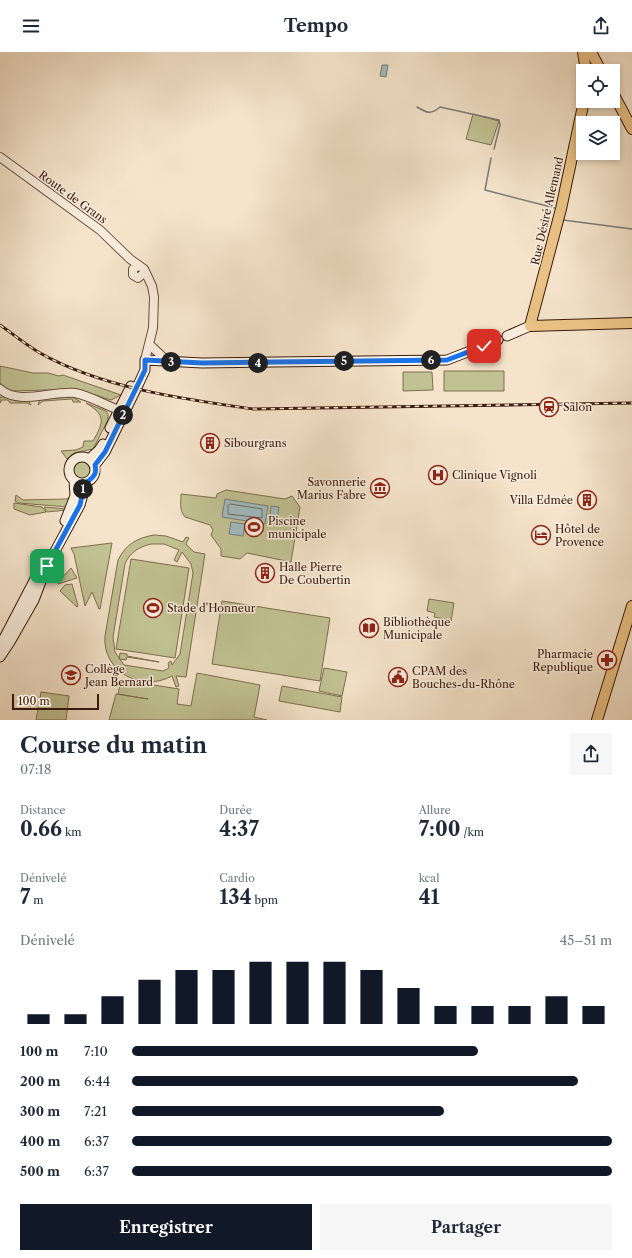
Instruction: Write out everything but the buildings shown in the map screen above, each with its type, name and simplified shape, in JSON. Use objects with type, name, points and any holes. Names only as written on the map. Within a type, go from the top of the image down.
[{"type":"main road","points":[[583,52],[585,64]]},
{"type":"main road","points":[[592,52],[598,64]]},
{"type":"main road","points":[[620,106],[632,129]]},
{"type":"main road","name":"Rue Désiré Allemand","points":[[530,326],[559,215],[582,108]]},
{"type":"main road","points":[[92,462],[145,370],[145,360],[168,362],[447,360],[498,340],[504,343],[507,336],[530,326],[632,323]]},
{"type":"main road","points":[[0,646],[70,511],[75,496],[74,481],[69,470],[72,462],[78,457],[92,462],[96,470],[93,478],[86,483],[80,505],[47,566],[34,600],[0,657]]},
{"type":"main road","points":[[74,481],[86,483]]},
{"type":"main road","points":[[597,720],[632,606]]},
{"type":"street","name":"Route de Grans","points":[[0,157],[100,230],[130,259],[136,267],[144,269],[142,275],[150,283],[153,290],[154,312],[150,345]]},
{"type":"street","points":[[145,360],[150,345],[168,362]]},
{"type":"street","points":[[0,389],[11,395],[25,396],[74,393],[122,411]]},
{"type":"green space","points":[[473,114],[499,121],[491,145],[466,139]]},
{"type":"green space","points":[[0,366],[33,373],[48,373],[59,376],[63,375],[121,395],[111,400],[76,389],[13,391],[7,389],[0,383]]},
{"type":"green space","points":[[444,371],[504,371],[504,391],[444,391]]},
{"type":"green space","points":[[403,372],[432,372],[433,390],[403,391]]},
{"type":"green space","points":[[0,397],[27,398],[31,405],[27,403],[10,403],[8,400],[2,400],[0,403]]},
{"type":"green space","points":[[72,397],[81,402],[73,402],[72,399],[43,401],[38,405],[40,399]]},
{"type":"green space","points":[[86,403],[106,411],[108,414],[108,420],[93,449],[74,453],[67,459],[61,451],[76,450],[83,447],[84,441],[93,441],[101,424],[100,415]]},
{"type":"green space","points":[[83,461],[90,464],[93,471],[90,478],[83,481],[76,478],[73,471],[76,464]]},
{"type":"green space","name":"Piscine municipale","points":[[226,490],[285,499],[292,496],[300,507],[291,562],[247,553],[240,559],[221,556],[221,549],[211,535],[213,530],[210,525],[185,517],[183,514],[181,494],[216,498],[217,494]]},
{"type":"green space","points":[[16,495],[23,500],[66,499],[71,497],[68,507],[19,503],[15,501]]},
{"type":"green space","points":[[14,503],[42,507],[46,512],[30,515],[14,509]]},
{"type":"green space","points":[[44,507],[67,509],[67,510],[47,512]]},
{"type":"green space","points":[[148,536],[166,536],[183,542],[186,537],[189,538],[186,544],[194,552],[205,554],[186,677],[176,676],[179,686],[176,687],[172,676],[160,681],[148,682],[136,680],[126,676],[117,669],[110,659],[106,648],[105,636],[118,560],[128,546],[137,540]],"holes":[[[151,544],[164,544],[179,550],[174,560],[177,562],[182,552],[191,564],[193,573],[180,654],[172,665],[171,661],[168,663],[169,668],[163,671],[124,665],[115,652],[113,637],[125,564],[129,556],[139,548]]]},
{"type":"green space","points":[[112,543],[100,609],[92,592],[85,606],[74,554],[71,548]]},
{"type":"green space","name":"Stade d'Honneur","points":[[131,559],[189,568],[175,658],[116,649]]},
{"type":"green space","points":[[71,568],[77,578],[58,584],[58,582]]},
{"type":"green space","points":[[72,584],[77,607],[60,591],[65,585]]},
{"type":"green space","points":[[429,599],[454,603],[451,621],[434,617],[435,613],[427,611]]},
{"type":"green space","points":[[222,601],[330,618],[320,681],[212,664]]},
{"type":"green space","points":[[120,653],[127,654],[127,656],[159,662],[127,657],[126,660],[119,659]]},
{"type":"green space","points":[[324,668],[347,672],[342,696],[319,691]]},
{"type":"green space","points":[[197,673],[260,685],[254,717],[267,720],[109,720],[116,694],[148,699],[118,694],[121,680],[179,689],[177,704],[191,706]]},
{"type":"green space","points":[[282,686],[342,697],[340,712],[279,701]]},
{"type":"green space","points":[[41,692],[69,696],[66,720],[36,720]]},
{"type":"water","points":[[382,65],[388,65],[386,77],[380,76]]},
{"type":"water","points":[[225,499],[268,506],[265,524],[222,517]]},
{"type":"water","points":[[271,506],[279,507],[276,525],[269,524]]},
{"type":"water","points":[[231,522],[245,524],[243,536],[229,534]]},
{"type":"waterway","points":[[417,107],[429,112],[440,107],[499,120],[500,125],[494,149]]},
{"type":"waterway","points":[[491,158],[485,190],[555,208]]},
{"type":"waterway","points":[[563,220],[632,229]]},
{"type":"railway","points":[[0,325],[40,353],[64,365],[90,375],[116,383],[171,396],[253,409],[632,403]]},
{"type":"place","name":"Salon","points":[[549,407]]},
{"type":"place","name":"Sibourgrans","points":[[210,443]]},
{"type":"place","name":"Clinique Vignoli","points":[[438,475]]},
{"type":"place","name":"Savonnerie Marius Fabre","points":[[380,488]]},
{"type":"place","name":"Villa Edmée","points":[[587,500]]},
{"type":"place","name":"Piscine municipale","points":[[254,527]]},
{"type":"place","name":"Hôtel de Provence","points":[[541,535]]},
{"type":"place","name":"Halle Pierre De Coubertin","points":[[265,573]]},
{"type":"place","name":"Stade d'Honneur","points":[[153,608]]},
{"type":"place","name":"Bibliothèque Municipale","points":[[369,628]]},
{"type":"place","name":"Pharmacie Republique","points":[[607,660]]},
{"type":"place","name":"Collège Jean Bernard","points":[[71,675]]},
{"type":"place","name":"CPAM des Bouches-du-Rhône","points":[[398,677]]},
{"type":"route","points":[[47,566],[76,514],[82,499],[84,486],[93,478],[96,470],[95,465],[105,452],[145,370],[145,360],[184,363],[447,360],[484,346]]}]
